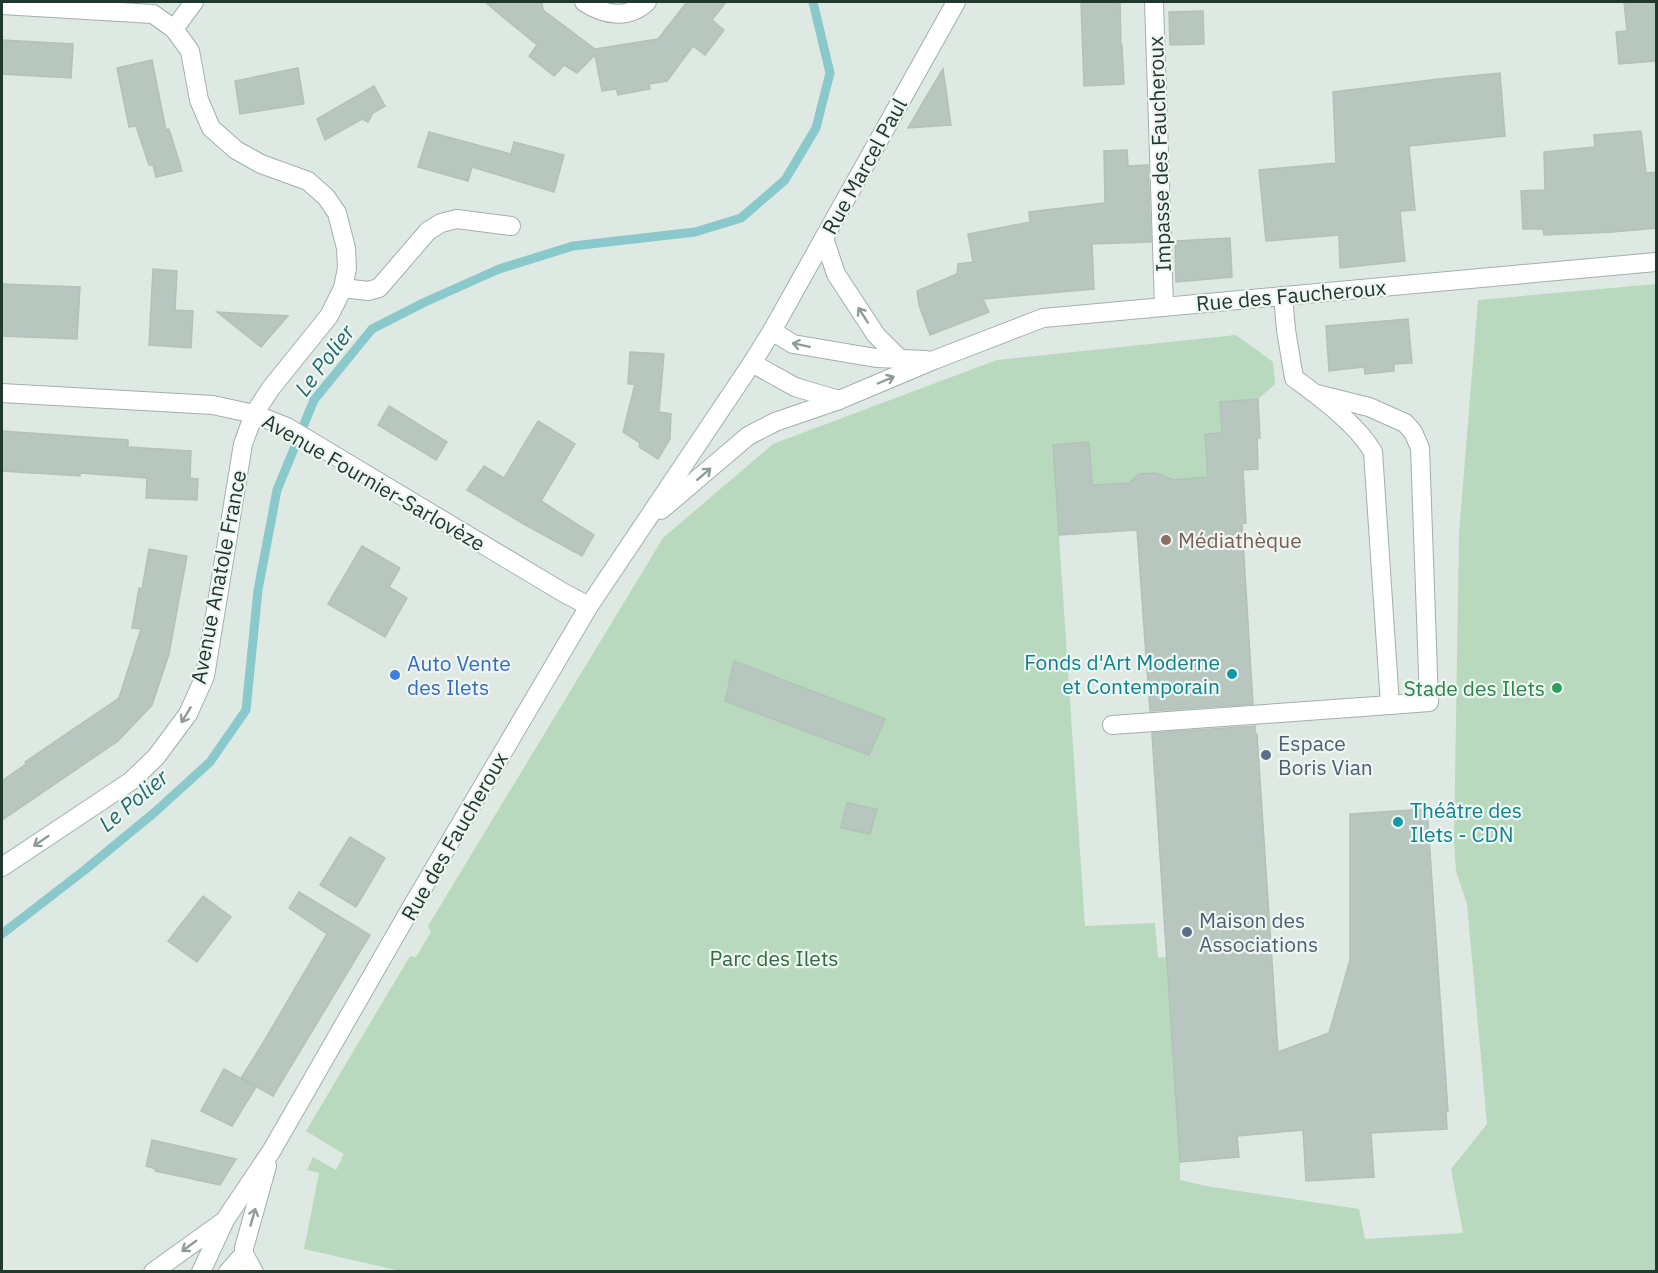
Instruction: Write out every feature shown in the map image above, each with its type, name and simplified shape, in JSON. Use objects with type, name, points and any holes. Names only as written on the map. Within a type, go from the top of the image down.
[{"type":"street","points":[[2,5],[153,15],[174,29],[194,2]]},
{"type":"street","points":[[584,2],[595,9],[611,14],[627,12],[647,2]]},
{"type":"street","name":"Rue Marcel Paul","points":[[772,331],[956,2]]},
{"type":"street","name":"Impasse des Faucheroux","points":[[1154,2],[1164,307]]},
{"type":"street","name":"Avenue Anatole France","points":[[2,867],[131,781],[156,757],[188,714],[205,676],[243,444],[254,414],[271,388],[329,316],[343,288],[347,268],[346,248],[337,213],[326,197],[308,181],[261,164],[236,150],[211,128],[200,100],[190,51],[174,29]]},
{"type":"street","points":[[343,288],[369,291],[379,288],[428,231],[441,223],[457,219],[511,226]]},
{"type":"street","points":[[824,238],[836,274],[876,336],[900,359]]},
{"type":"street","name":"Rue des Faucheroux","points":[[644,526],[748,436],[775,422],[839,400],[1043,318],[1656,262]]},
{"type":"street","points":[[1283,296],[1294,378],[1317,394],[1365,438],[1373,452],[1390,705]]},
{"type":"street","name":"Rue des Faucheroux","points":[[201,1272],[225,1220],[272,1150],[589,606],[772,331],[793,344],[876,358],[934,360]]},
{"type":"street","points":[[752,363],[795,387],[839,400]]},
{"type":"street","name":"Avenue Fournier-Sarlovèze","points":[[2,393],[213,405],[254,414],[287,427],[564,594],[589,606]]},
{"type":"street","points":[[1112,724],[1429,702],[1420,448],[1413,432],[1405,423],[1370,407],[1317,394]]},
{"type":"street","name":"Rue des Faucheroux","points":[[228,1272],[244,1254],[272,1150]]},
{"type":"street","name":"Rue des Faucheroux","points":[[153,1272],[225,1220]]},
{"type":"street","points":[[244,1254],[254,1272]]},
{"type":"green space","name":"Parc des Ilets","points":[[1656,284],[1656,1271],[405,1272],[304,1249],[319,1173],[307,1170],[313,1157],[336,1170],[344,1154],[306,1131],[410,956],[416,957],[431,932],[428,926],[663,538],[773,444],[997,360],[1236,335],[1273,362],[1275,384],[1258,399],[1220,402],[1222,433],[1205,434],[1208,477],[1168,481],[1167,477],[1149,473],[1136,477],[1132,483],[1092,485],[1053,445],[1085,926],[1155,923],[1158,958],[1166,957],[1180,1180],[1359,1209],[1365,1239],[1463,1233],[1451,1169],[1487,1124],[1467,904],[1456,871],[1454,842],[1459,533],[1478,300]]},
{"type":"building","points":[[485,2],[542,2],[543,10],[595,49],[658,39],[687,2],[726,2],[712,20],[724,30],[705,55],[693,46],[667,81],[649,84],[650,89],[618,95],[616,89],[602,91],[595,55],[577,73],[564,65],[554,76],[529,56],[537,45]]},
{"type":"building","points":[[1081,2],[1120,2],[1124,84],[1084,86]]},
{"type":"building","points":[[1624,2],[1656,2],[1656,61],[1619,64],[1616,32],[1627,31]]},
{"type":"building","points":[[1203,11],[1204,44],[1170,45],[1169,12]]},
{"type":"building","points":[[2,40],[73,44],[71,78],[2,74]]},
{"type":"building","points":[[152,60],[166,130],[169,129],[182,171],[156,177],[153,165],[149,165],[136,126],[129,127],[117,68]]},
{"type":"building","points":[[298,68],[304,104],[240,114],[235,81]]},
{"type":"building","points":[[943,69],[951,125],[908,128],[925,99]]},
{"type":"building","points":[[1500,73],[1505,136],[1409,146],[1415,210],[1400,211],[1405,261],[1340,268],[1339,235],[1266,241],[1259,170],[1336,163],[1333,92]]},
{"type":"building","points":[[374,86],[385,106],[373,113],[368,122],[362,119],[325,140],[317,119]]},
{"type":"building","points":[[1641,131],[1646,173],[1656,172],[1656,228],[1544,235],[1543,229],[1523,229],[1521,191],[1545,190],[1544,152],[1595,147],[1594,135]]},
{"type":"building","points":[[429,132],[511,154],[514,142],[564,155],[554,192],[472,167],[468,181],[418,167]]},
{"type":"building","points":[[1127,150],[1128,166],[1148,165],[1151,242],[1092,244],[1094,289],[983,299],[989,312],[930,335],[919,305],[917,291],[957,274],[958,264],[973,262],[968,234],[1030,222],[1029,212],[1105,203],[1104,151]]},
{"type":"building","points":[[1230,238],[1232,277],[1176,282],[1175,241]]},
{"type":"building","points":[[153,269],[177,271],[175,310],[193,311],[191,348],[149,345]]},
{"type":"building","points":[[2,284],[80,287],[77,339],[2,336]]},
{"type":"building","points":[[217,312],[288,316],[261,347]]},
{"type":"building","points":[[1408,319],[1412,363],[1394,364],[1394,371],[1365,374],[1364,367],[1329,371],[1326,326]]},
{"type":"building","points":[[630,352],[664,354],[659,412],[671,414],[670,439],[658,459],[639,447],[640,443],[623,432],[635,384],[628,384]]},
{"type":"building","points":[[1258,399],[1260,438],[1257,438],[1258,469],[1243,470],[1246,523],[1242,524],[1253,704],[1150,711],[1137,530],[1059,535],[1053,445],[1089,442],[1092,485],[1129,483],[1139,474],[1156,473],[1173,480],[1208,477],[1205,434],[1222,433],[1220,402]]},
{"type":"building","points":[[389,406],[447,442],[436,460],[378,425]]},
{"type":"building","points":[[538,421],[575,444],[541,501],[594,535],[582,556],[467,490],[484,466],[504,478]]},
{"type":"building","points":[[2,431],[128,440],[128,447],[191,451],[190,478],[198,479],[197,500],[146,498],[147,478],[2,471]]},
{"type":"building","points":[[362,546],[400,568],[389,587],[407,598],[385,637],[328,604]]},
{"type":"building","points":[[149,549],[187,556],[169,654],[152,705],[118,741],[2,820],[2,781],[26,764],[25,762],[119,698],[141,629],[132,628]]},
{"type":"building","points":[[734,661],[885,719],[869,755],[725,701]]},
{"type":"building","points":[[1255,726],[1278,1052],[1329,1033],[1350,960],[1350,814],[1427,809],[1448,1111],[1446,1111],[1447,1129],[1371,1133],[1374,1177],[1306,1181],[1303,1130],[1237,1136],[1239,1157],[1180,1162],[1152,733]]},
{"type":"building","points":[[847,803],[877,809],[870,834],[841,828]]},
{"type":"building","points":[[350,837],[385,858],[356,907],[320,885]]},
{"type":"building","points":[[299,892],[370,935],[273,1096],[241,1078],[327,934],[289,908]]},
{"type":"building","points":[[203,896],[231,917],[197,962],[168,941]]},
{"type":"building","points":[[224,1069],[256,1087],[232,1126],[201,1111]]},
{"type":"building","points":[[152,1140],[236,1159],[220,1185],[155,1171],[156,1169],[146,1166]]},
{"type":"waterway","name":"Le Polier","points":[[2,934],[155,812],[210,762],[246,710],[258,590],[277,490],[314,400],[372,329],[499,269],[573,246],[695,232],[741,218],[785,180],[816,128],[830,73],[813,2]]},
{"type":"place","name":"Médiathèque","points":[[1166,540]]},
{"type":"place","name":"Fonds d'Art Moderne et Contemporain","points":[[1232,674]]},
{"type":"place","name":"Auto Vente des Ilets","points":[[395,675]]},
{"type":"place","name":"Stade des Ilets","points":[[1557,688]]},
{"type":"place","name":"Espace Boris Vian","points":[[1266,755]]},
{"type":"place","name":"Théâtre des Ilets - CDN","points":[[1398,822]]},
{"type":"place","name":"Maison des Associations","points":[[1187,932]]}]
